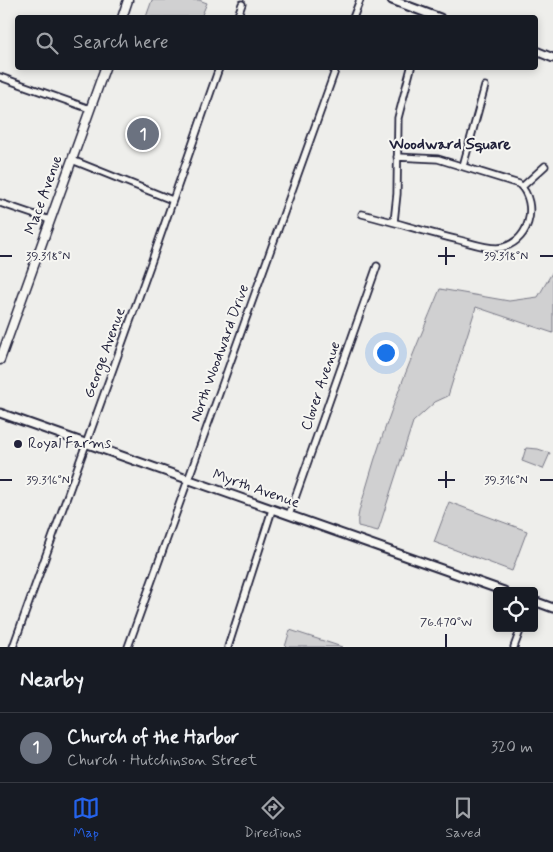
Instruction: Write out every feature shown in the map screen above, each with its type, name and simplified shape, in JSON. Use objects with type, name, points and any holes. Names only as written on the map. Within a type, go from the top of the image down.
[{"type":"main road","points":[[123,15],[128,0]]},
{"type":"main road","name":"Mace Avenue","points":[[0,360],[3,344],[72,160],[103,70]]},
{"type":"street","points":[[355,15],[360,0]]},
{"type":"street","points":[[392,0],[428,15]]},
{"type":"street","points":[[238,15],[242,4]]},
{"type":"street","points":[[538,52],[553,58]]},
{"type":"street","name":"George Avenue","points":[[13,647],[218,70]]},
{"type":"street","name":"North Woodward Drive","points":[[128,647],[335,70]]},
{"type":"street","points":[[394,222],[397,194],[399,109],[410,70]]},
{"type":"street","points":[[0,77],[90,109]]},
{"type":"street","points":[[463,166],[484,86]]},
{"type":"street","points":[[362,214],[480,246],[504,247],[515,241],[529,223],[530,207],[522,187],[510,180],[429,158],[397,157]]},
{"type":"street","points":[[72,160],[172,200]]},
{"type":"street","points":[[522,187],[545,166]]},
{"type":"street","points":[[0,203],[50,220]]},
{"type":"street","name":"Clover Avenue","points":[[289,515],[377,266]]},
{"type":"street","name":"Myrth Avenue","points":[[0,413],[493,587]]},
{"type":"street","points":[[228,647],[272,510]]},
{"type":"street","points":[[538,602],[553,608]]},
{"type":"street","points":[[514,647],[520,632]]},
{"type":"shaded area","points":[[152,0],[199,0],[207,3],[202,15],[147,15]]},
{"type":"shaded area","points":[[553,271],[553,333],[476,307],[448,396],[435,402],[413,422],[378,531],[358,526],[358,516],[391,411],[440,289],[509,301],[538,297]]},
{"type":"shaded area","points":[[526,448],[550,453],[543,469],[522,461]]},
{"type":"shaded area","points":[[449,502],[527,531],[512,571],[434,542]]},
{"type":"shaded area","points":[[290,630],[342,647],[285,647]]},
{"type":"place","name":"Church of the Harbor","points":[[143,134]]},
{"type":"place","name":"Royal Farms","points":[[18,444]]},
{"type":"district","name":"Woodward Square","points":[[450,144]]}]
